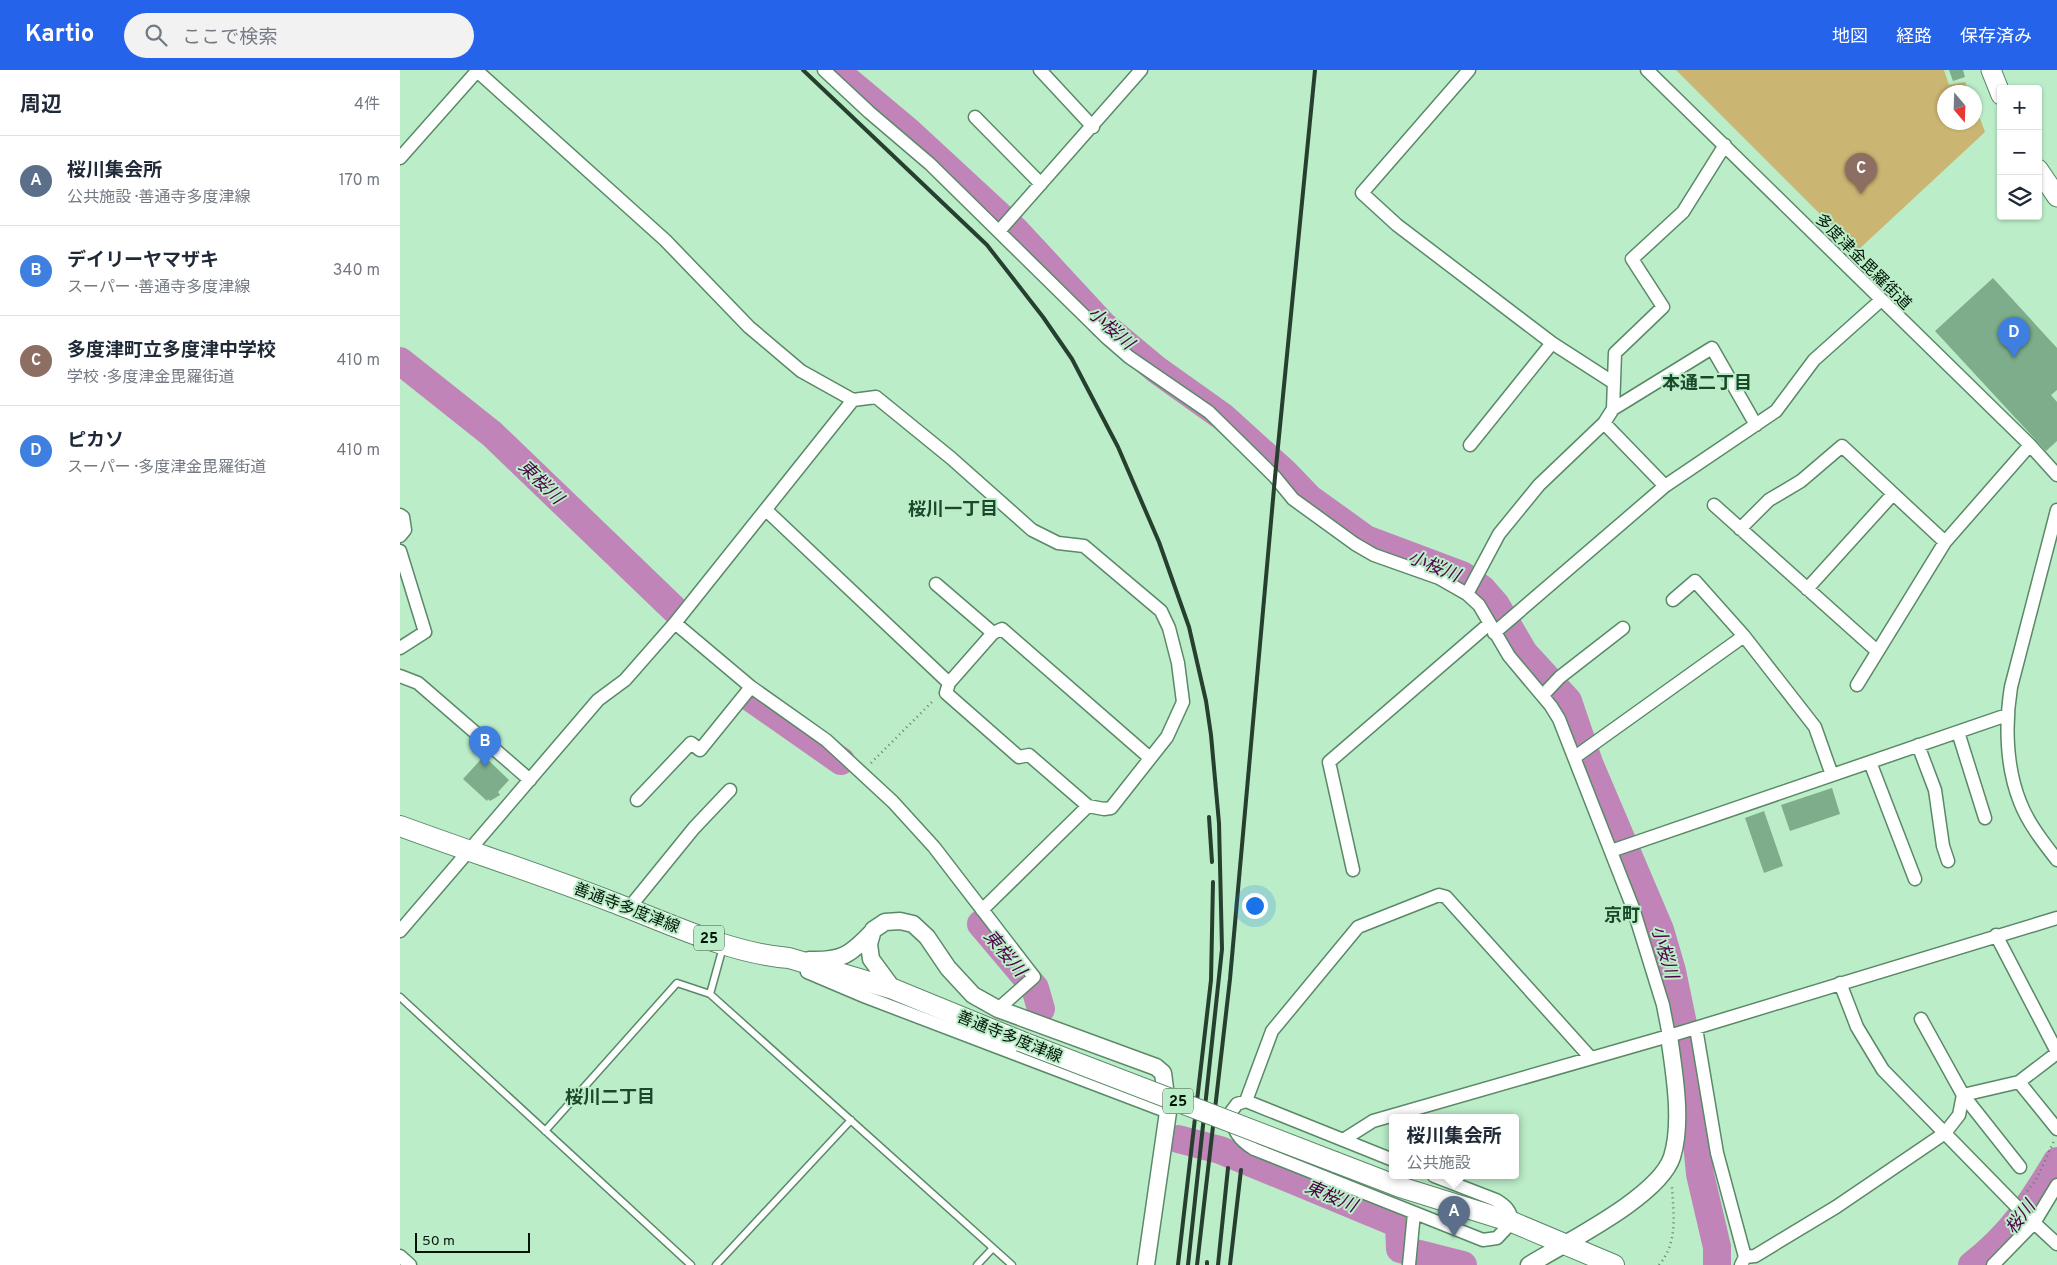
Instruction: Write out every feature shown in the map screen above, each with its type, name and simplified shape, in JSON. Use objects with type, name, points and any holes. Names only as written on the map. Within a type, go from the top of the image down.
[{"type":"main road","points":[[1992,70],[1997,85]]},
{"type":"main road","points":[[2042,175],[2057,197]]},
{"type":"main road","name":"善通寺多度津線","points":[[400,826],[527,870],[724,944],[893,989],[1020,1041],[1400,1187],[1512,1222],[1614,1265]]},
{"type":"street","points":[[400,158],[477,70],[665,240],[749,327],[801,371],[853,400],[876,397],[951,458],[1032,530],[1058,542],[1084,546],[1161,611],[1169,628],[1178,662],[1183,702],[1167,737],[1111,808],[1104,810],[1088,806],[1029,755],[1020,757],[766,510]]},
{"type":"street","points":[[824,70],[869,112],[930,164],[1006,223],[1106,337],[1129,357],[1208,412],[1275,477],[1293,499],[1355,544],[1374,555],[1439,578],[1469,591],[1479,605],[1499,625],[1509,656],[1545,693],[1559,719],[1582,752],[1674,1034],[1676,1116],[1673,1155],[1667,1169],[1644,1194],[1529,1265]]},
{"type":"street","points":[[1040,70],[1093,127]]},
{"type":"street","points":[[1006,223],[1093,127],[1141,70]]},
{"type":"street","points":[[1469,70],[1362,192],[1397,225],[1552,343],[1614,382]]},
{"type":"street","name":"多度津金毘羅街道","points":[[1647,70],[1725,145],[1880,301],[2030,446],[2057,475]]},
{"type":"street","points":[[975,117],[1041,184]]},
{"type":"street","points":[[1469,591],[1499,534],[1539,485],[1604,422],[1612,408],[1615,354],[1663,307],[1632,259],[1683,212],[1725,145]]},
{"type":"street","points":[[1353,870],[1330,762],[1499,625],[1665,486],[1776,411],[1814,360],[1880,301]]},
{"type":"street","points":[[1470,445],[1552,343]]},
{"type":"street","points":[[1612,408],[1712,348],[1756,425]]},
{"type":"street","points":[[400,931],[598,700],[625,680],[675,622],[853,400]]},
{"type":"street","points":[[1604,422],[1665,486]]},
{"type":"street","points":[[1740,529],[1769,500],[1800,481],[1842,446],[1944,542]]},
{"type":"street","points":[[1857,685],[1944,542],[2030,446]]},
{"type":"street","points":[[1807,588],[1893,494]]},
{"type":"street","points":[[1714,505],[1877,651]]},
{"type":"street","points":[[2057,510],[2011,687],[2007,715],[2011,764],[2020,802],[2036,832],[2057,860]]},
{"type":"street","points":[[400,515],[403,517],[405,530],[400,536]]},
{"type":"street","points":[[400,551],[425,632],[400,648]]},
{"type":"street","points":[[1674,600],[1695,581],[1744,636],[1814,727],[1832,775]]},
{"type":"street","points":[[936,584],[993,633]]},
{"type":"street","points":[[675,622],[751,687],[826,740],[862,773],[934,847],[1034,977],[998,1009]]},
{"type":"street","points":[[1545,693],[1560,677],[1623,628]]},
{"type":"street","points":[[947,688],[993,633],[1002,629],[1150,758]]},
{"type":"street","points":[[1582,752],[1744,636]]},
{"type":"street","points":[[400,676],[418,683],[530,780]]},
{"type":"street","points":[[637,800],[691,743],[700,750],[751,687]]},
{"type":"street","points":[[1614,849],[2007,715]]},
{"type":"street","points":[[1958,732],[1985,818]]},
{"type":"street","points":[[1918,745],[1935,790],[1943,846],[1948,861]]},
{"type":"street","points":[[1870,762],[1915,879]]},
{"type":"street","points":[[629,908],[694,828],[730,790]]},
{"type":"street","points":[[982,910],[1088,806]]},
{"type":"street","points":[[1246,1101],[1272,1031],[1358,926],[1439,895],[1446,897],[1590,1057]]},
{"type":"street","points":[[1397,1114],[1696,1028],[1996,935],[2057,918]]},
{"type":"street","points":[[780,958],[827,961],[841,958],[853,952],[873,930],[885,922],[900,921],[913,924],[927,937],[948,968],[973,994],[998,1009],[1156,1067],[1163,1073],[1168,1112],[1146,1265]]},
{"type":"street","points":[[873,930],[869,944],[871,959],[893,989]]},
{"type":"street","points":[[1963,1095],[2019,1082],[2057,1053],[1996,935]]},
{"type":"street","points":[[780,958],[866,997],[1168,1112]]},
{"type":"street","points":[[1840,983],[1857,1027],[1883,1070],[2017,1207],[2057,1244]]},
{"type":"street","points":[[1921,1019],[1963,1095],[2020,1167]]},
{"type":"street","points":[[1696,1028],[1717,1154],[1743,1261],[1755,1256],[1836,1207],[1945,1133],[1959,1115],[1963,1095]]},
{"type":"street","points":[[2019,1082],[2057,1129]]},
{"type":"street","points":[[1389,1158],[1246,1101],[1237,1104],[1231,1112],[1232,1124],[1243,1142],[1254,1148],[1482,1240],[1497,1238],[1512,1222],[1511,1214],[1504,1205],[1496,1200],[1442,1179]]},
{"type":"street","points":[[1342,1140],[1373,1121],[1389,1116]]},
{"type":"street","points":[[1993,1265],[2034,1223],[2057,1185]]},
{"type":"street","points":[[1409,1256],[1414,1213]]},
{"type":"street","points":[[400,1256],[410,1265]]},
{"type":"lane","points":[[710,994],[724,944]]},
{"type":"lane","points":[[545,1131],[677,984],[710,994],[1012,1265]]},
{"type":"lane","points":[[400,997],[691,1265]]},
{"type":"lane","points":[[716,1265],[851,1120]]},
{"type":"lane","points":[[977,1265],[993,1248]]},
{"type":"path","points":[[862,773],[947,688]]},
{"type":"path","points":[[2017,1207],[2036,1180],[2057,1135]]},
{"type":"path","points":[[1659,1265],[1668,1252],[1674,1230],[1671,1181]]},
{"type":"shaded area","points":[[1676,70],[1944,70],[1949,85],[1937,85],[1937,130],[1982,130],[1982,124],[1985,132],[1857,251]]},
{"type":"shaded area","points":[[1965,82],[1966,85],[1949,85]]},
{"type":"building","points":[[1949,70],[1963,70],[1965,77],[1953,81]]},
{"type":"building","points":[[1993,278],[2057,348],[2057,390],[2051,395],[2057,402],[2057,441],[2046,451],[1935,331]]},
{"type":"building","points":[[484,756],[509,780],[498,792],[500,795],[490,801],[488,799],[487,801],[463,779]]},
{"type":"building","points":[[1832,788],[1840,814],[1790,831],[1781,805]]},
{"type":"building","points":[[1764,811],[1783,866],[1764,873],[1745,818]]},
{"type":"waterway","name":"小桜川","points":[[835,70],[909,132],[1015,230],[1103,325],[1157,370],[1223,417],[1285,473],[1309,498],[1366,539],[1462,575],[1482,589],[1496,605],[1524,653],[1568,701],[1589,763],[1660,930],[1672,971],[1688,1048],[1700,1174],[1717,1247],[1717,1265]]},
{"type":"waterway","name":"東桜川","points":[[400,361],[492,434],[675,610]]},
{"type":"waterway","name":"東桜川","points":[[751,698],[841,761]]},
{"type":"waterway","name":"東桜川","points":[[981,924],[1035,988],[1041,1009]]},
{"type":"waterway","name":"東桜川","points":[[1178,1139],[1220,1150],[1399,1224],[1400,1249],[1463,1265]]},
{"type":"waterway","name":"桜川","points":[[1972,1265],[1986,1254],[2020,1218],[2057,1161]]},
{"type":"railway","points":[[803,70],[987,245],[1043,317],[1072,359],[1118,447],[1159,542],[1189,627],[1206,701],[1211,735],[1219,823],[1222,949],[1188,1265]]},
{"type":"railway","points":[[1197,1265],[1230,979],[1275,477],[1315,70]]},
{"type":"railway","points":[[1209,817],[1212,862]]},
{"type":"railway","points":[[1178,1265],[1211,980],[1213,882]]},
{"type":"railway","points":[[1218,1265],[1228,1168]]},
{"type":"railway","points":[[1230,1265],[1241,1170]]},
{"type":"place","name":"多度津町立多度津中学校","points":[[1861,194]]},
{"type":"place","name":"ピカソ","points":[[2014,358]]},
{"type":"place","name":"デイリーヤマザキ","points":[[485,767]]},
{"type":"place","name":"桜川集会所","points":[[1454,1237]]},
{"type":"district","name":"本通二丁目","points":[[1707,383]]},
{"type":"district","name":"桜川一丁目","points":[[953,509]]},
{"type":"district","name":"京町","points":[[1622,915]]},
{"type":"district","name":"桜川二丁目","points":[[610,1097]]}]
